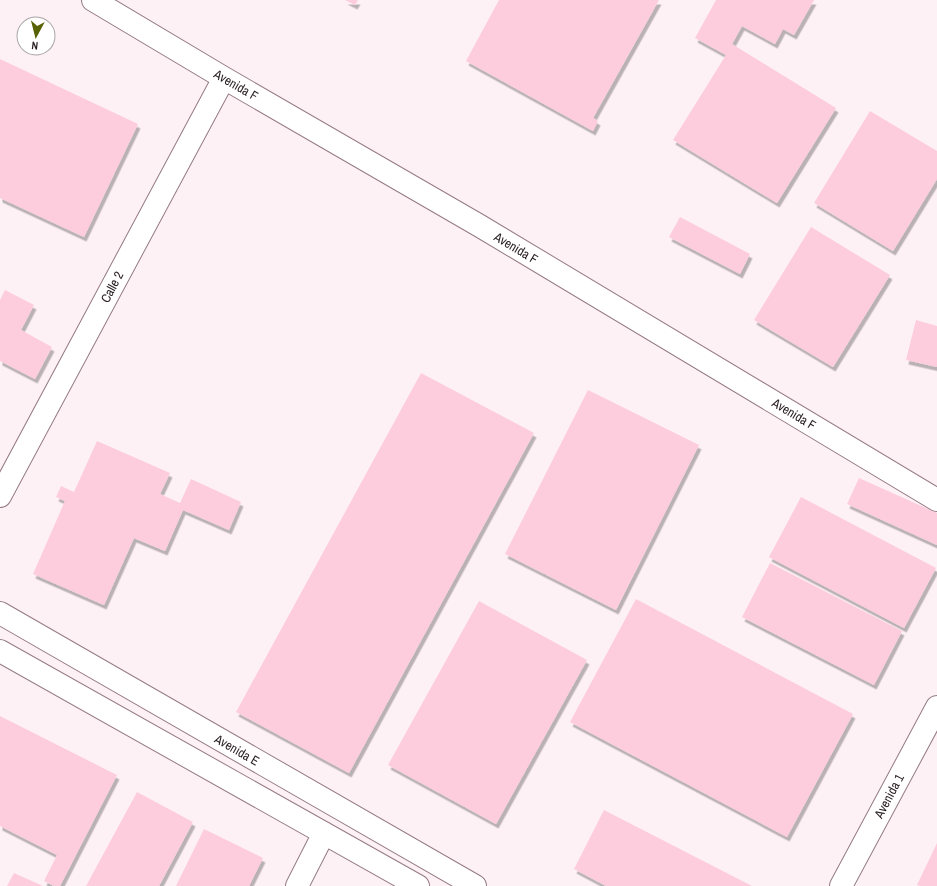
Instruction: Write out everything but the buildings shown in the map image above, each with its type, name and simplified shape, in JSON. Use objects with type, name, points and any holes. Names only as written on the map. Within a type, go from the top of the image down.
[{"type":"street","name":"Avenida F","points":[[93,0],[224,78],[480,226],[937,500]]},
{"type":"street","name":"Calle 2","points":[[0,496],[224,78]]},
{"type":"street","name":"Avenida E","points":[[0,613],[475,886]]},
{"type":"street","points":[[0,651],[418,886]]},
{"type":"street","name":"Avenida 1","points":[[841,886],[937,707]]},
{"type":"street","points":[[297,886],[324,833]]}]
